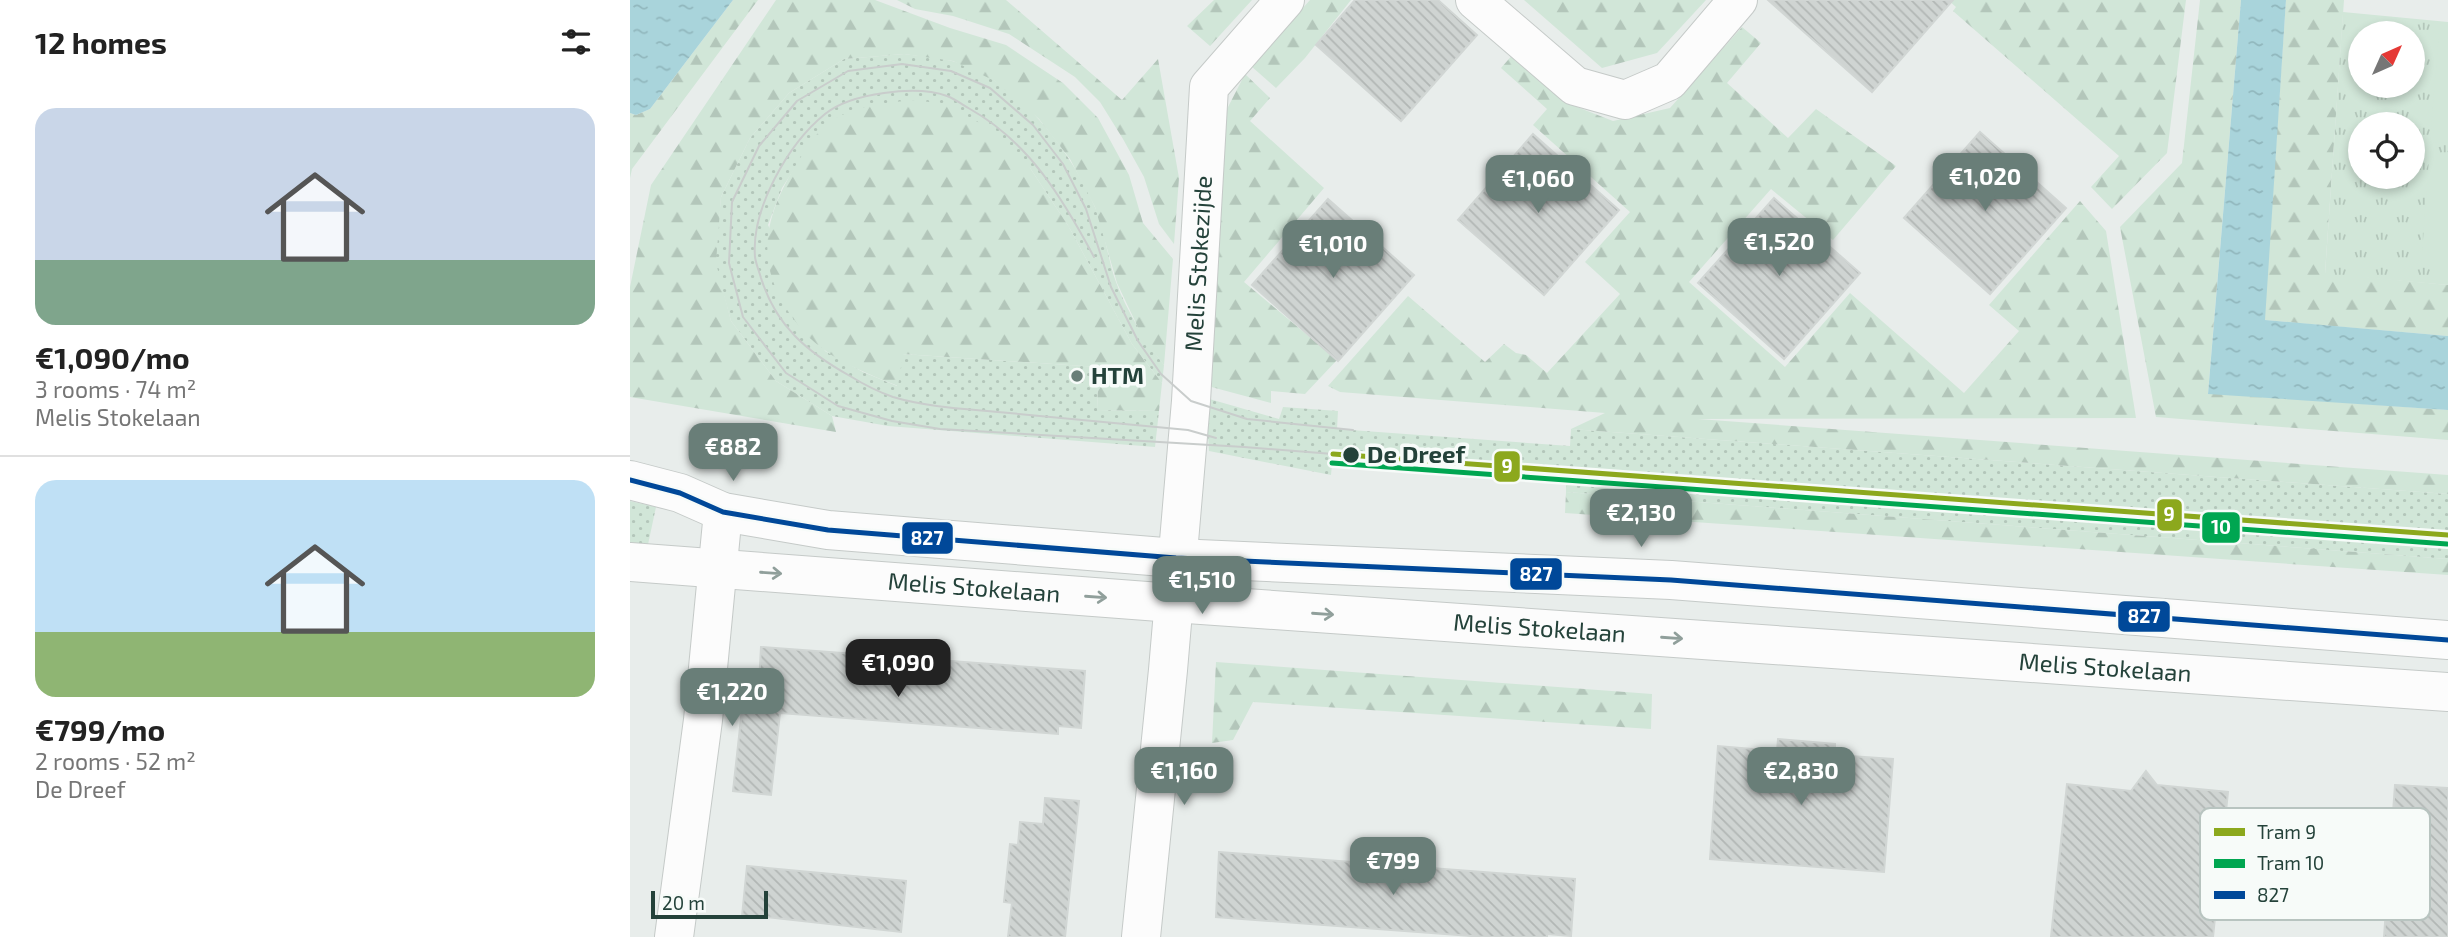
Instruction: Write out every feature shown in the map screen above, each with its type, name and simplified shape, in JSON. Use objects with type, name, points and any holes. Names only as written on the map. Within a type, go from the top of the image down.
[{"type":"street","name":"Melis Stokezijde","points":[[1176,558],[1191,401],[1209,86],[1286,0]]},
{"type":"street","points":[[1475,0],[1575,86],[1625,100],[1669,81],[1738,0]]},
{"type":"street","name":"Melis Stokelaan","points":[[630,480],[680,493],[723,512],[828,530],[1176,558],[1671,580],[2448,640]]},
{"type":"street","points":[[674,937],[703,720],[723,512]]},
{"type":"street","points":[[1140,937],[1176,558]]},
{"type":"street","name":"Melis Stokelaan","points":[[630,562],[1173,603],[2448,692]]},
{"type":"green space","points":[[733,0],[758,0],[632,169],[630,178],[630,113],[636,115],[650,109]]},
{"type":"green space","points":[[776,0],[875,0],[950,28],[1006,45],[1063,83],[1098,118],[1129,175],[1143,223],[1173,259],[1164,365],[1143,338],[1117,283],[1095,207],[1070,159],[1039,119],[995,81],[953,61],[904,54],[844,59],[789,93],[750,138],[721,197],[716,263],[731,321],[776,381],[832,416],[836,432],[630,397],[630,287],[651,185]]},
{"type":"green space","points":[[897,0],[1006,0],[1122,100],[1158,59],[1179,178],[1174,244],[1159,224],[1144,177],[1123,139],[1100,102],[1075,77],[1009,34],[953,16],[915,9]]},
{"type":"green space","points":[[1214,0],[1252,0],[1210,46],[1187,26]]},
{"type":"green space","points":[[1310,0],[1351,0],[1305,58],[1276,88],[1251,66]]},
{"type":"green space","points":[[1524,0],[1706,0],[1657,53],[1602,68]]},
{"type":"green space","points":[[1948,0],[2186,0],[2167,153],[2112,209],[2091,187],[2119,156],[1953,11],[1956,7]]},
{"type":"green space","points":[[2200,0],[2241,0],[2208,393],[2448,410],[2448,440],[2156,417],[2120,227],[2182,163]]},
{"type":"green space","points":[[2286,0],[2344,0],[2325,273],[2448,285],[2448,336],[2264,320]]},
{"type":"green space","points":[[2343,12],[2448,22],[2448,285],[2325,274]]},
{"type":"green space","points":[[1742,27],[1761,43],[1727,83],[1788,138],[1816,109],[1896,166],[1833,240],[1771,189],[1689,282],[1785,367],[1850,293],[1964,393],[2019,331],[1989,305],[2080,201],[2106,231],[2136,418],[1698,419],[2448,475],[2448,494],[1571,429],[1605,413],[1340,392],[1328,386],[1408,296],[1485,362],[1504,344],[1516,353],[1526,355],[1547,373],[1620,294],[1585,262],[1630,212],[1533,125],[1547,109],[1501,68],[1515,52],[1572,105],[1613,121],[1670,108]]},
{"type":"green space","points":[[2439,33],[2448,34],[2448,143],[2430,142]]},
{"type":"green space","points":[[904,54],[952,61],[975,69],[1018,99],[1055,139],[1094,205],[1120,293],[1137,325],[1164,365],[1162,383],[1132,344],[1069,227],[1030,168],[807,149],[782,188],[768,225],[825,351],[863,372],[897,386],[902,354],[1099,367],[1097,410],[1159,411],[1155,447],[888,426],[832,416],[776,381],[731,321],[715,263],[721,197],[750,138],[789,93],[844,59]]},
{"type":"green space","points":[[1245,74],[1270,98],[1250,121],[1324,188],[1244,282],[1337,360],[1305,394],[1271,391],[1271,403],[1204,385],[1227,109]]},
{"type":"green space","points":[[915,100],[944,104],[989,128],[1030,168],[1069,227],[1132,344],[1162,383],[1159,411],[1097,410],[1099,367],[903,354],[898,386],[832,355],[799,326],[784,305],[774,284],[769,264],[770,223],[786,182],[814,138],[833,120],[863,107]]},
{"type":"green space","points":[[2429,158],[2448,160],[2448,270],[2421,267]]},
{"type":"green space","points":[[1206,398],[1279,419],[1283,407],[1338,411],[1337,429],[1570,446],[1571,429],[2448,494],[2448,559],[1566,492],[1566,471],[1333,454],[1331,475],[1209,451]]},
{"type":"green space","points":[[1566,492],[2448,559],[2448,575],[1565,513]]},
{"type":"green space","points":[[630,501],[656,507],[646,554],[630,552]]},
{"type":"green space","points":[[1216,662],[1652,694],[1651,729],[1253,702],[1233,740],[1212,743]]},
{"type":"water","points":[[630,0],[733,0],[650,109],[636,115],[630,113]]},
{"type":"water","points":[[2241,0],[2286,0],[2265,320],[2448,336],[2448,410],[2208,394]]},
{"type":"building","points":[[1355,0],[1438,0],[1477,35],[1401,121],[1316,45]]},
{"type":"building","points":[[1768,0],[1953,0],[1872,92]]},
{"type":"building","points":[[1980,132],[2066,208],[1990,294],[1904,218]]},
{"type":"building","points":[[1533,134],[1619,210],[1544,295],[1458,220]]},
{"type":"building","points":[[1774,198],[1860,273],[1784,359],[1698,283]]},
{"type":"building","points":[[1328,199],[1414,275],[1338,361],[1252,285]]},
{"type":"building","points":[[761,647],[1085,671],[1081,728],[1058,726],[1058,734],[780,713],[771,795],[733,791],[743,700],[758,702]]},
{"type":"building","points":[[1778,739],[1835,744],[1835,755],[1893,759],[1884,872],[1710,859],[1718,746],[1777,751]]},
{"type":"building","points":[[2146,771],[2157,785],[2228,792],[2226,808],[2200,808],[2200,920],[2215,920],[2213,937],[2051,937],[2067,784],[2131,791]]},
{"type":"building","points":[[2395,785],[2448,788],[2448,937],[2384,937],[2385,920],[2430,920],[2430,808],[2393,808]]},
{"type":"building","points":[[1045,798],[1079,801],[1065,937],[1008,937],[1012,903],[1004,902],[1010,844],[1018,845],[1020,822],[1043,824]]},
{"type":"building","points":[[1219,852],[1575,879],[1571,936],[1547,934],[1547,937],[1485,937],[1216,917]]},
{"type":"building","points":[[747,866],[906,881],[901,932],[742,916]]},
{"type":"tram line","points":[[1333,454],[940,429],[892,421],[838,406],[786,373],[743,317],[729,263],[732,202],[759,146],[797,101],[848,71],[902,64],[951,71],[990,88],[1033,125],[1063,164],[1086,209],[1111,287],[1138,341],[1161,374],[1191,401],[1247,419],[1353,430]]},
{"type":"tram line","points":[[1094,257],[1057,193],[1010,138],[991,122],[953,99],[919,91],[867,96],[836,107],[825,114],[798,142],[775,179],[759,219],[755,238],[755,257],[761,278],[767,295],[784,324],[807,347],[834,367],[882,393],[936,406],[1188,430],[1216,438]]},
{"type":"tram line","name":"9","points":[[1333,454],[2448,535]]},
{"type":"tram line","name":"10","points":[[1332,463],[2447,544]]},
{"type":"transit line","name":"827","points":[[630,480],[680,493],[723,512],[828,530],[1176,558],[1671,580],[2448,640]]},
{"type":"place","name":"HTM","points":[[1077,376]]},
{"type":"place","name":"De Dreef","points":[[1351,455]]}]
